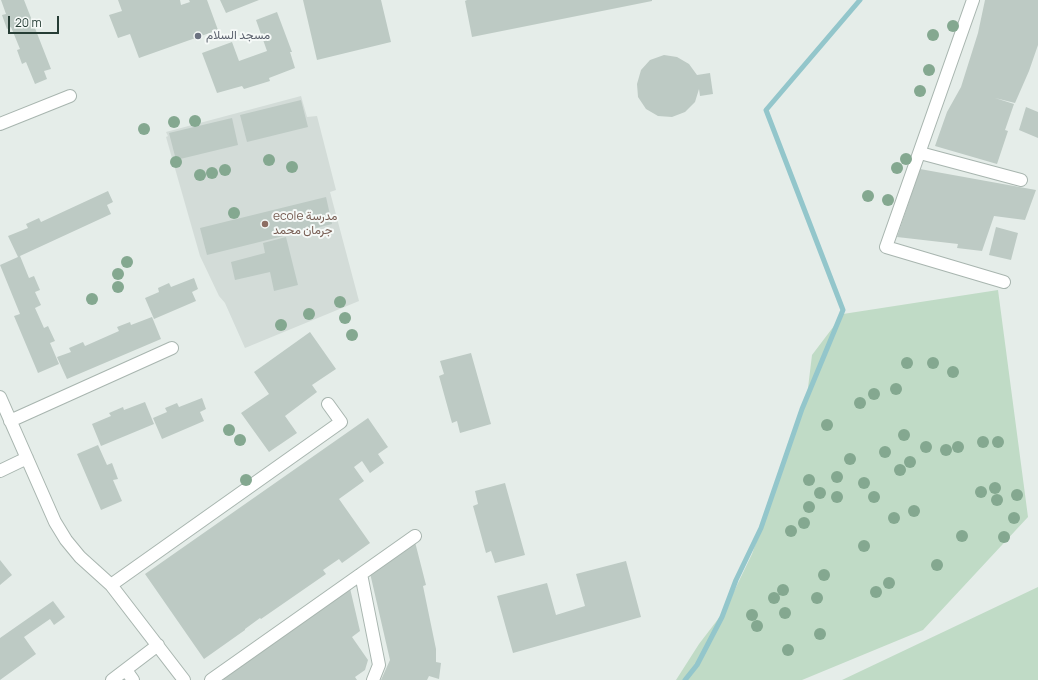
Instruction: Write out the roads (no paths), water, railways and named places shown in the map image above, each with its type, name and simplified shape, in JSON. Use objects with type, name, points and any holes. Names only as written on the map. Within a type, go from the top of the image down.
[{"type":"street","points":[[973,0],[886,247],[1004,282]]},
{"type":"street","points":[[0,124],[70,96]]},
{"type":"street","points":[[920,153],[1021,180]]},
{"type":"street","points":[[10,421],[172,348]]},
{"type":"street","points":[[0,397],[55,522],[66,540],[80,557],[111,585],[184,680]]},
{"type":"street","points":[[111,585],[341,422],[328,404]]},
{"type":"street","points":[[0,471],[27,458]]},
{"type":"street","points":[[211,680],[415,536]]},
{"type":"street","points":[[361,574],[379,665],[373,680]]},
{"type":"street","points":[[112,680],[158,645]]},
{"type":"street","points":[[126,670],[133,680]]},
{"type":"waterway","points":[[685,680],[697,665],[722,617],[736,580],[761,528],[802,409],[843,310],[766,110],[860,0]]},
{"type":"place","name":"مسجد السلام","points":[[198,36]]},
{"type":"place","name":"ecole مدرسة جرمان محمد","points":[[265,224]]}]
